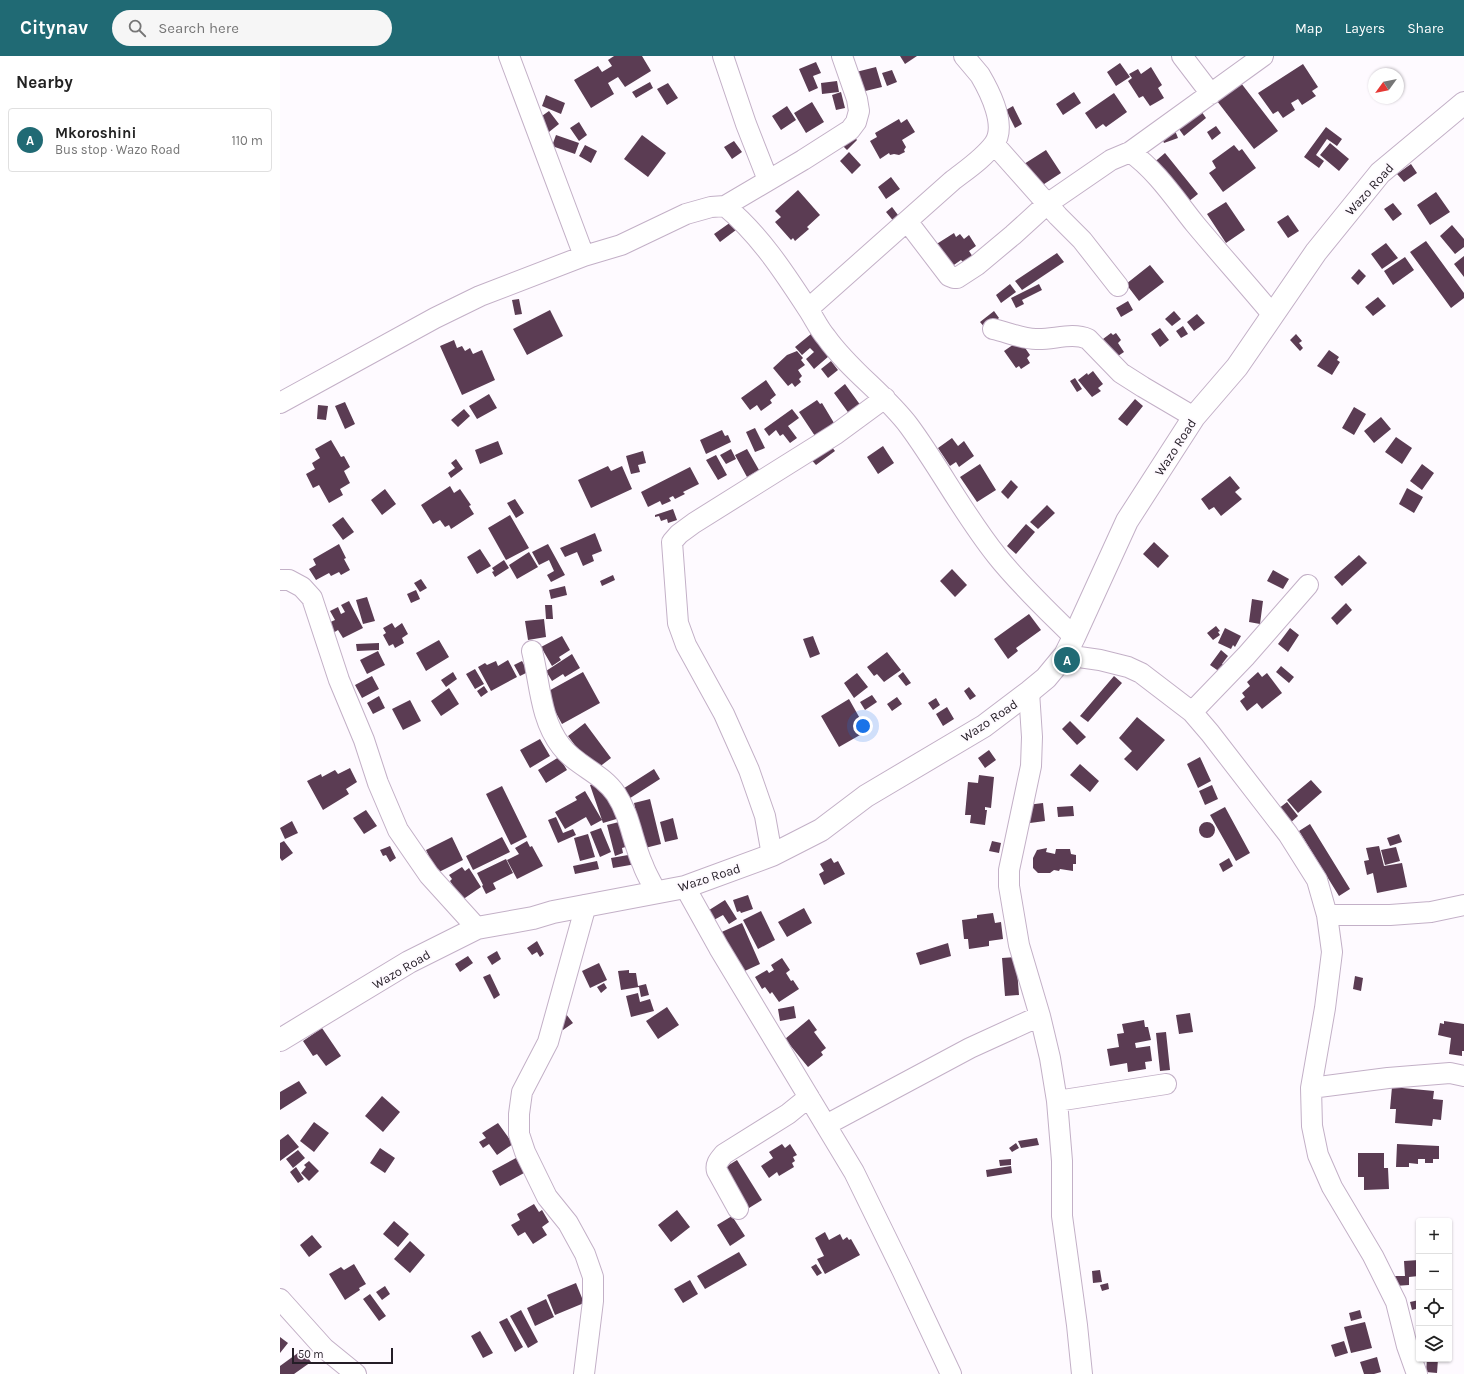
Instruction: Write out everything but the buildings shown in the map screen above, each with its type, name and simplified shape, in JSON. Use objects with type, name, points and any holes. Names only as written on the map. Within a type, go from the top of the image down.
[{"type":"main road","name":"Wazo Road","points":[[280,1040],[409,962],[477,928],[533,918],[552,912],[586,905],[685,887],[772,855],[821,830],[866,796],[984,726],[1029,692],[1046,678],[1069,646],[1127,521],[1194,417],[1237,367],[1316,252],[1380,173],[1464,103]]},
{"type":"street","points":[[509,56],[584,256]]},
{"type":"street","points":[[724,56],[746,124],[768,180]]},
{"type":"street","points":[[280,403],[480,296],[584,256],[621,245],[686,214],[712,207],[725,206],[803,160],[850,130],[856,122],[859,112],[857,99],[842,56]]},
{"type":"street","points":[[808,309],[952,181],[977,161],[994,144],[999,126],[998,116],[992,99],[980,76],[964,56]]},
{"type":"street","points":[[1182,56],[1211,94]]},
{"type":"street","points":[[907,221],[949,276],[954,278],[964,274],[1013,235],[1047,204],[1111,160],[1130,152],[1263,56]]},
{"type":"street","points":[[994,144],[1047,204],[1082,240],[1118,286]]},
{"type":"street","points":[[1130,152],[1137,157],[1163,184],[1272,314]]},
{"type":"street","points":[[725,206],[742,219],[778,264],[826,337],[851,367],[885,398],[908,425],[997,557],[1020,582],[1069,646],[1100,660],[1128,667],[1142,673],[1192,712],[1288,834],[1317,880],[1327,915],[1332,952],[1325,1008],[1310,1088],[1312,1126],[1318,1155],[1332,1186],[1373,1256],[1396,1302],[1407,1346],[1417,1374]]},
{"type":"street","points":[[993,329],[1034,339],[1081,336],[1088,339],[1121,373],[1194,417]]},
{"type":"street","points":[[772,855],[765,816],[749,770],[724,714],[686,645],[678,623],[672,542],[679,534],[689,527],[836,434],[885,398]]},
{"type":"street","points":[[280,580],[289,580],[302,587],[312,598],[339,680],[364,740],[378,783],[398,830],[429,875],[477,928]]},
{"type":"street","points":[[1192,712],[1246,656],[1308,585]]},
{"type":"street","points":[[532,651],[537,670],[539,691],[544,712],[552,731],[561,747],[600,776],[615,792],[629,820],[642,864],[656,892]]},
{"type":"street","points":[[1029,692],[1032,737],[1031,766],[1009,870],[1009,886],[1019,945],[1040,1016],[1050,1058],[1057,1101],[1062,1161],[1062,1216],[1082,1374]]},
{"type":"street","points":[[685,887],[719,948],[854,1172],[951,1374]]},
{"type":"street","points":[[584,1374],[593,1301],[593,1277],[585,1254],[568,1223],[547,1197],[525,1152],[520,1134],[519,1114],[522,1092],[548,1042],[586,905]]},
{"type":"street","points":[[1327,915],[1431,912],[1464,905]]},
{"type":"street","points":[[826,1124],[970,1048],[1040,1016]]},
{"type":"street","points":[[1310,1088],[1388,1078],[1450,1073],[1464,1076]]},
{"type":"street","points":[[1057,1101],[1166,1084]]},
{"type":"street","points":[[738,1208],[717,1171],[716,1167],[718,1160],[724,1154],[788,1114],[809,1097]]},
{"type":"street","points":[[280,1299],[324,1348],[356,1374]]},
{"type":"place","name":"Mkoroshini","points":[[1067,660]]}]
